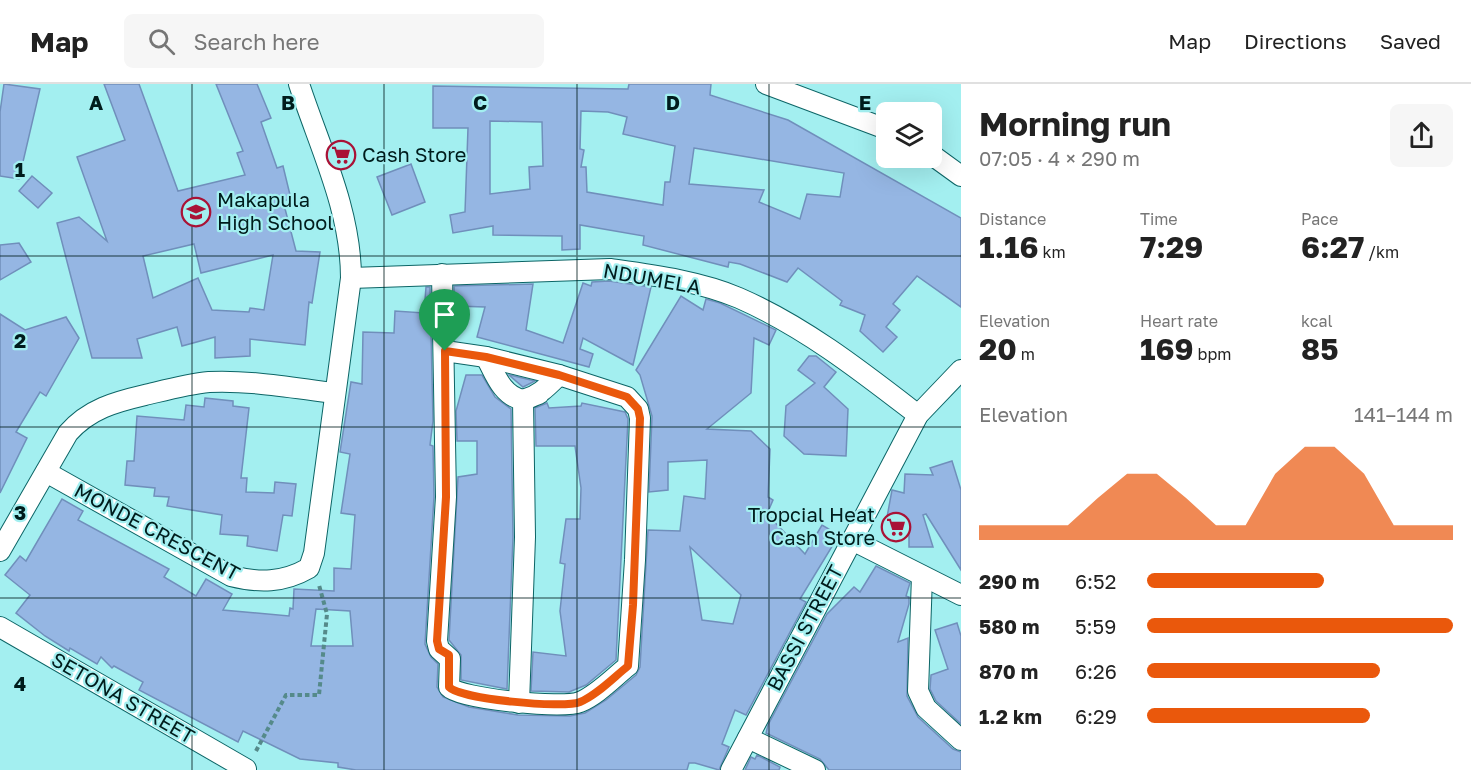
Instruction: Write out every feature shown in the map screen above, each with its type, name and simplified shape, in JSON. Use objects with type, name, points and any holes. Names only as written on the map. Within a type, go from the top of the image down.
[{"type":"street","points":[[300,84],[349,233],[351,278],[314,553],[309,568]]},
{"type":"street","points":[[766,84],[876,125]]},
{"type":"street","points":[[942,162],[961,176]]},
{"type":"street","name":"NDUMELA","points":[[351,278],[610,270],[651,275],[708,288],[738,297],[797,328],[847,359],[918,415]]},
{"type":"street","points":[[442,274],[446,497],[437,646],[449,655],[448,682],[453,691],[519,703],[578,703],[628,666],[631,650],[640,418],[638,409],[627,397],[559,375],[486,357],[445,351]]},
{"type":"street","points":[[486,357],[502,388],[516,399],[531,397],[559,375]]},
{"type":"street","name":"BASSI STREET","points":[[730,770],[918,415],[961,370]]},
{"type":"street","points":[[0,551],[68,433],[80,420],[95,410],[129,399],[207,382],[231,382],[334,393]]},
{"type":"street","points":[[519,703],[531,397]]},
{"type":"street","name":"MONDE CRESCENT","points":[[46,472],[231,576],[251,581],[276,581],[296,576],[309,568]]},
{"type":"street","points":[[852,540],[961,595]]},
{"type":"street","points":[[922,576],[918,691],[926,708],[961,740]]},
{"type":"street","name":"SETONA STREET","points":[[0,627],[246,769]]},
{"type":"street","points":[[748,738],[815,770]]},
{"type":"path","points":[[246,769],[286,695],[319,695],[327,614],[320,586],[309,568]]},
{"type":"building","points":[[4,84],[40,89],[19,179],[0,176],[0,112]]},
{"type":"building","points":[[104,84],[139,84],[178,191],[245,175],[237,153],[243,151],[216,84],[257,84],[271,118],[261,122],[277,168],[283,166],[291,199],[283,201],[296,251],[320,252],[312,303],[309,302],[305,345],[250,339],[250,356],[215,358],[215,337],[182,346],[177,327],[137,339],[142,358],[92,358],[57,223],[79,217],[107,241],[77,157],[125,140]],"holes":[[[194,244],[201,273],[273,255],[264,310],[250,308],[249,312],[212,310],[198,278],[153,298],[143,256]]]},
{"type":"building","points":[[629,84],[711,84],[710,95],[788,120],[961,218],[961,307],[917,276],[893,304],[900,310],[886,327],[897,337],[883,352],[860,331],[865,315],[840,305],[842,301],[798,268],[787,282],[740,264],[729,262],[728,267],[643,245],[644,236],[580,225],[580,249],[562,250],[562,236],[493,235],[493,226],[453,233],[450,215],[465,212],[468,128],[433,128],[433,86],[628,89]],"holes":[[[581,111],[608,112],[627,117],[623,134],[675,146],[670,182],[665,182],[663,205],[587,192],[586,167],[581,167],[584,150],[580,149]],[[490,121],[542,122],[543,166],[529,167],[530,189],[490,194]],[[694,148],[844,173],[840,197],[807,194],[800,219],[759,202],[764,190],[689,184]]]},
{"type":"building","points":[[411,164],[425,202],[392,215],[377,177]]},
{"type":"building","points":[[32,176],[52,193],[38,208],[19,191]]},
{"type":"building","points":[[19,243],[31,262],[0,280],[0,245]]},
{"type":"building","points":[[609,281],[651,287],[633,365],[583,338],[580,349],[593,354],[589,367],[477,337],[485,307],[455,306],[454,286],[533,284],[526,330],[563,343],[583,283],[591,286],[592,282]]},
{"type":"building","points":[[426,287],[430,287],[433,421],[430,445],[433,446],[434,497],[425,644],[431,657],[438,664],[437,687],[443,697],[469,707],[518,715],[570,716],[585,713],[606,700],[636,675],[640,667],[648,530],[680,531],[684,496],[705,499],[707,460],[668,462],[668,490],[649,492],[652,416],[640,375],[636,370],[681,296],[703,310],[706,299],[720,303],[776,330],[769,345],[754,338],[751,393],[707,429],[751,431],[770,449],[768,497],[773,500],[767,514],[805,554],[822,525],[839,535],[800,599],[806,602],[746,715],[735,710],[722,744],[729,747],[719,770],[689,763],[687,770],[356,770],[338,767],[338,763],[300,759],[243,731],[238,742],[139,690],[143,682],[114,666],[112,668],[101,657],[97,664],[70,648],[69,651],[16,613],[30,595],[5,575],[20,556],[26,561],[62,499],[83,511],[78,520],[169,569],[164,577],[196,596],[206,579],[232,594],[223,610],[289,616],[290,608],[293,609],[294,589],[334,591],[334,568],[351,569],[355,515],[341,513],[350,454],[340,452],[351,382],[362,384],[363,332],[394,333],[395,311],[424,313]],"holes":[[[690,547],[741,595],[733,624],[702,620]],[[316,609],[350,611],[353,646],[311,646]]]},
{"type":"building","points":[[0,314],[25,330],[66,317],[79,338],[46,396],[40,392],[16,432],[27,438],[0,493]]},
{"type":"building","points":[[809,356],[816,356],[836,372],[824,387],[848,409],[846,456],[804,454],[784,436],[786,406],[815,383],[798,370]]},
{"type":"building","points":[[466,375],[482,375],[495,397],[511,409],[513,537],[507,689],[461,680],[461,655],[449,640],[458,477],[477,474],[477,441],[457,441],[456,411]]},
{"type":"building","points":[[510,375],[535,381],[523,387]]},
{"type":"building","points":[[205,398],[233,401],[233,406],[249,408],[241,478],[247,478],[246,492],[274,493],[275,482],[296,484],[292,516],[283,515],[277,551],[247,546],[248,536],[220,534],[222,515],[167,506],[169,497],[154,496],[155,488],[125,485],[127,461],[134,461],[137,416],[184,420],[186,405],[204,407]]},
{"type":"building","points":[[547,403],[549,408],[581,406],[582,403],[625,412],[628,419],[616,660],[586,685],[569,692],[531,691],[533,652],[566,656],[560,611],[565,564],[560,563],[566,519],[580,519],[581,488],[575,446],[536,446],[535,408]]},
{"type":"building","points":[[952,461],[961,490],[961,570],[926,514],[923,515],[933,547],[909,547],[909,533],[885,528],[892,490],[904,493],[905,474],[933,475],[930,468]]},
{"type":"building","points":[[876,566],[910,583],[906,596],[909,597],[909,604],[898,642],[908,638],[907,696],[918,717],[953,749],[961,752],[961,770],[829,770],[820,759],[766,733],[768,725],[827,614],[854,587],[860,592]]},
{"type":"building","points":[[957,623],[961,636],[961,724],[936,701],[930,689],[931,675],[948,669],[935,630]]},
{"type":"building","points":[[757,755],[780,767],[779,770],[745,770],[751,757],[755,759]]},
{"type":"place","name":"Cash Store","points":[[341,155]]},
{"type":"place","name":"Makapula High School","points":[[196,212]]},
{"type":"place","name":"Tropcial Heat Cash Store","points":[[896,527]]},
{"type":"route","points":[[445,351],[486,357],[559,375],[627,397],[638,409],[640,418],[635,560],[631,650],[628,666],[611,681],[578,703],[519,703],[474,696],[453,691],[449,687],[449,655],[437,646],[446,497],[445,351]]}]
